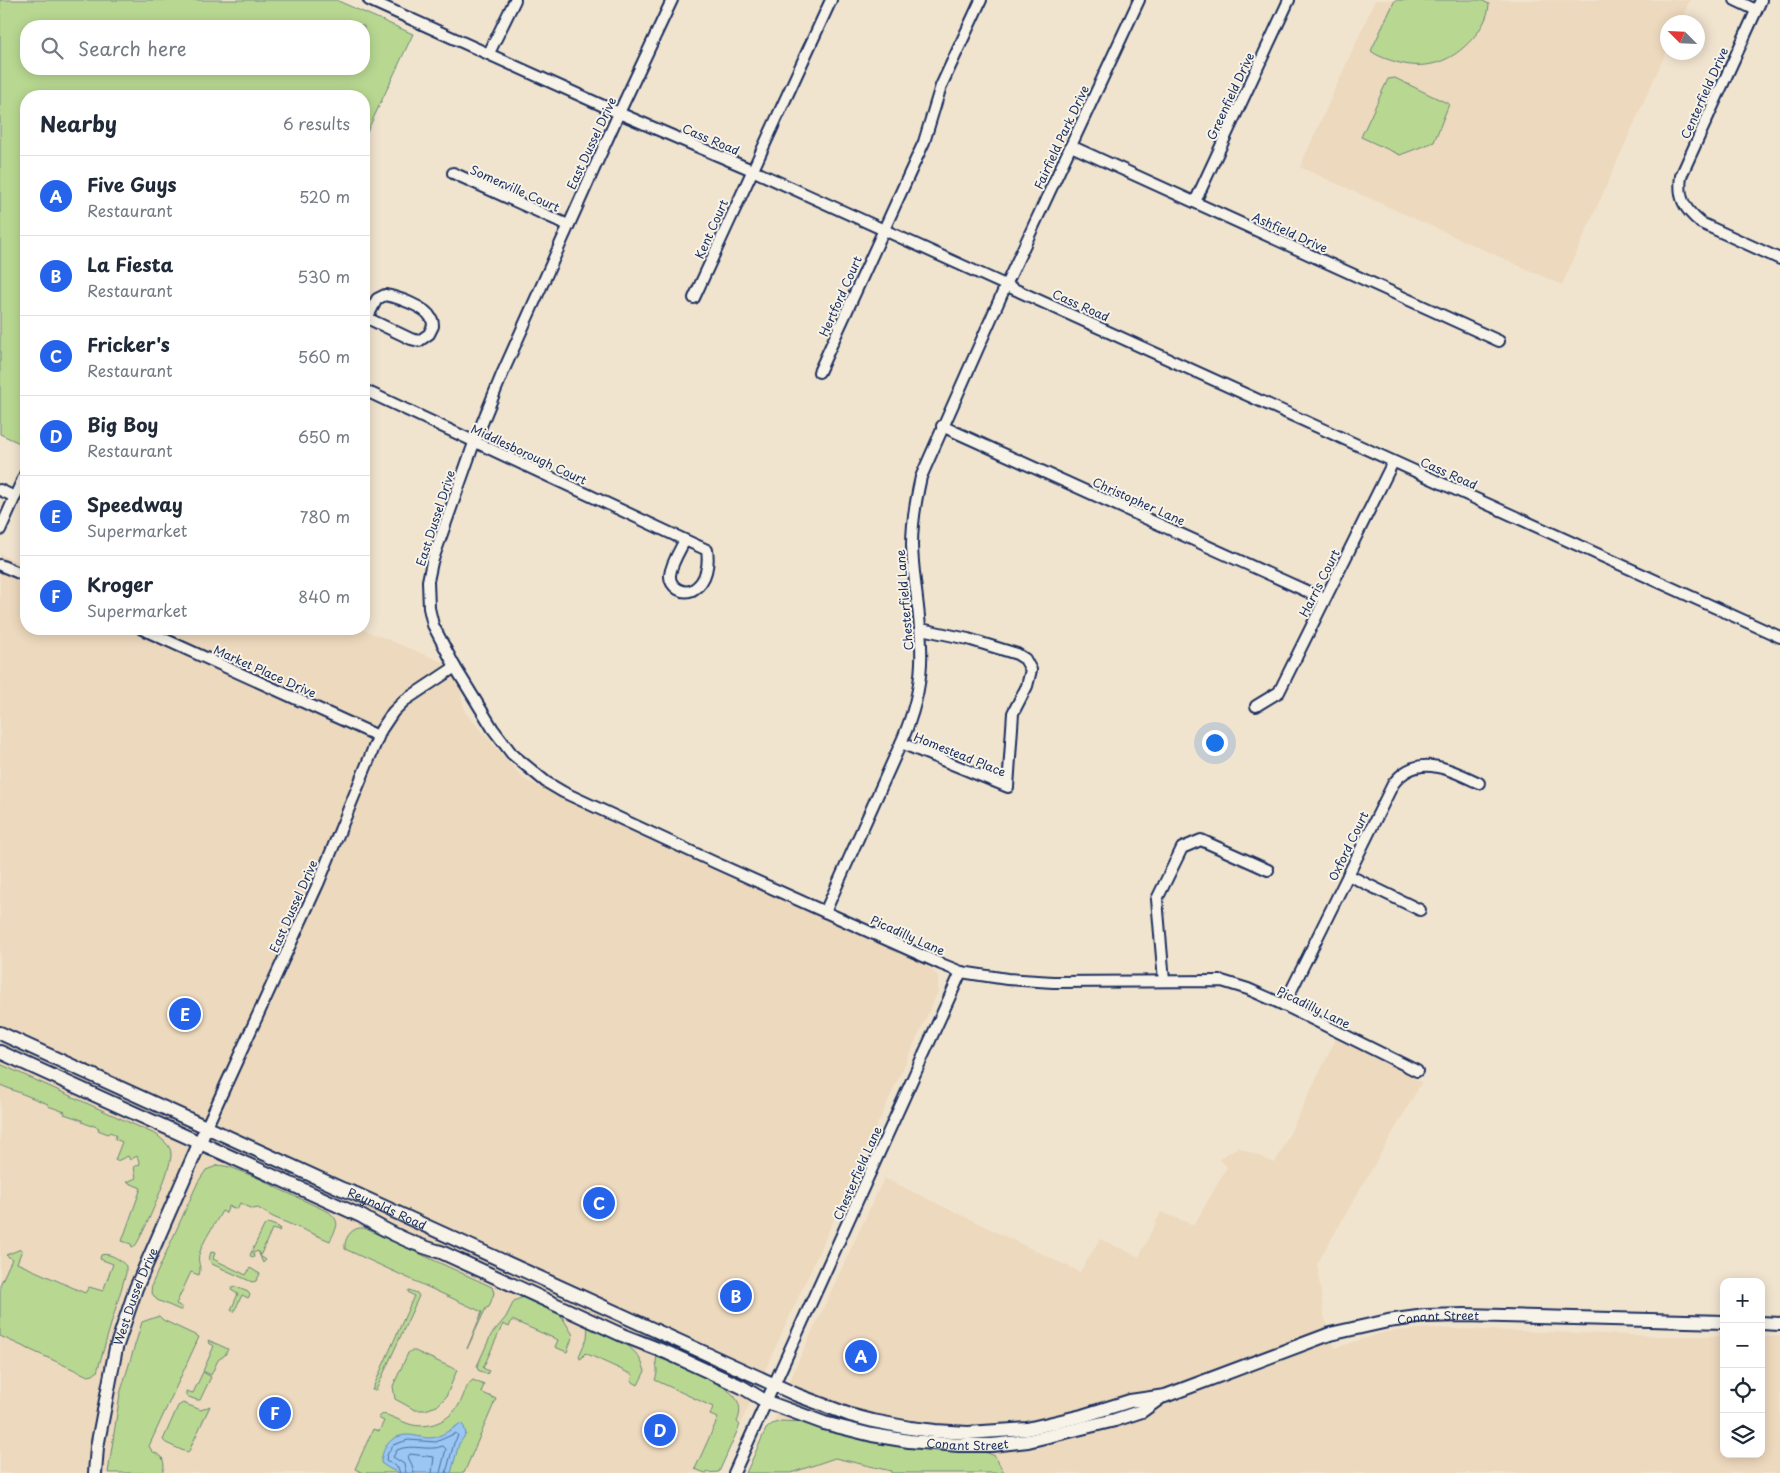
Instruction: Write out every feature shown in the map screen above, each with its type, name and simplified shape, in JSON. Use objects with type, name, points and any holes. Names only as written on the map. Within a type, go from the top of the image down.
[{"type":"main road","name":"Reynolds Road","points":[[0,1033],[654,1331],[775,1384]]},
{"type":"main road","name":"Reynolds Road","points":[[0,1052],[361,1216],[415,1244],[441,1252],[622,1335],[668,1353],[742,1387],[767,1402]]},
{"type":"main road","name":"West Dussel Drive","points":[[95,1473],[97,1447],[116,1348],[149,1258],[206,1128]]},
{"type":"main road","name":"Conant Street","points":[[775,1384],[824,1406],[873,1421],[935,1431],[968,1432],[1027,1429],[1082,1416],[1130,1401],[1165,1396],[1330,1334],[1388,1321],[1425,1316],[1465,1315],[1720,1322]]},
{"type":"main road","points":[[1765,1323],[1780,1324]]},
{"type":"main road","name":"Conant Street","points":[[767,1402],[824,1423],[889,1439],[959,1445],[1009,1444],[1039,1439],[1097,1425],[1142,1411],[1165,1396]]},
{"type":"street","name":"Cass Road","points":[[370,0],[618,113],[752,170],[1780,637]]},
{"type":"street","points":[[489,53],[514,0]]},
{"type":"street","name":"East Dussel Drive","points":[[206,1128],[318,884],[381,730],[393,712],[404,701],[455,667],[433,625],[428,594],[428,581],[432,562],[474,443],[503,372],[618,113],[672,0]]},
{"type":"street","name":"Kent Court","points":[[694,298],[831,0]]},
{"type":"street","name":"Hertford Court","points":[[819,372],[924,142],[941,86],[981,0]]},
{"type":"street","name":"Fairfield Park Drive","points":[[1006,285],[1139,0]]},
{"type":"street","name":"Greenfield Drive","points":[[1194,202],[1288,0]]},
{"type":"street","points":[[1735,0],[1758,5]]},
{"type":"street","name":"Centerfield Drive","points":[[1758,5],[1681,176],[1680,186],[1682,199],[1692,216],[1701,223],[1780,259]]},
{"type":"street","name":"Ashfield Drive","points":[[1071,146],[1499,341]]},
{"type":"street","name":"Somerville Court","points":[[453,173],[568,225]]},
{"type":"street","name":"Chesterfield Lane","points":[[825,912],[911,720],[921,663],[921,629],[914,572],[912,525],[915,503],[921,477],[942,426],[1006,285]]},
{"type":"street","points":[[370,314],[378,299],[385,295],[396,297],[425,311],[431,317],[433,326],[429,334],[419,341],[370,324]]},
{"type":"street","name":"Middlesborough Court","points":[[370,393],[474,443],[686,540],[707,550],[709,562],[698,586],[694,589],[682,591],[674,587],[670,580],[670,573],[686,540]]},
{"type":"street","name":"Christopher Lane","points":[[942,426],[1324,599]]},
{"type":"street","name":"Harris Court","points":[[1256,706],[1279,692],[1393,462]]},
{"type":"street","points":[[0,530],[20,486]]},
{"type":"street","points":[[0,490],[15,497]]},
{"type":"street","points":[[0,565],[20,573]]},
{"type":"street","name":"Homestead Place","points":[[901,743],[1008,787],[1013,713],[1027,686],[1031,670],[1025,659],[1017,654],[968,639],[921,629]]},
{"type":"street","name":"Market Place Drive","points":[[155,635],[378,736]]},
{"type":"street","name":"Picadilly Lane","points":[[455,667],[492,729],[512,754],[546,782],[590,805],[961,972],[1007,979],[1053,982],[1222,981],[1248,989],[1417,1071]]},
{"type":"street","name":"Oxford Court","points":[[1284,1006],[1392,784],[1407,770],[1417,766],[1429,765],[1464,776],[1479,783]]},
{"type":"street","points":[[1164,981],[1157,899],[1182,848],[1201,840],[1268,870]]},
{"type":"street","points":[[1348,875],[1420,910]]},
{"type":"street","name":"Chesterfield Lane","points":[[734,1473],[961,972]]},
{"type":"shaded area","points":[[1375,0],[1690,0],[1683,15],[1660,15],[1660,60],[1663,60],[1562,285],[1300,167]]},
{"type":"shaded area","points":[[0,554],[20,563],[20,635],[370,635],[370,632],[455,667],[465,712],[524,779],[582,809],[926,964],[938,976],[938,992],[718,1473],[0,1473]]},
{"type":"shaded area","points":[[1336,1039],[1422,1082],[1317,1264],[1324,1316],[1335,1348],[1385,1332],[1431,1328],[1660,1336],[1720,1336],[1720,1458],[1765,1458],[1765,1336],[1780,1336],[1780,1473],[751,1473],[797,1364],[884,1178],[1080,1272],[1100,1239],[1139,1257],[1161,1212],[1194,1225],[1227,1167],[1219,1159],[1238,1147],[1275,1163]]},
{"type":"green space","points":[[0,0],[336,0],[413,34],[370,125],[370,90],[20,90],[20,443],[0,434]]},
{"type":"green space","points":[[1395,0],[1481,0],[1489,4],[1482,26],[1473,38],[1456,53],[1447,59],[1428,65],[1407,65],[1371,51]]},
{"type":"green space","points":[[1395,78],[1449,104],[1434,142],[1400,155],[1361,137],[1388,79]]},
{"type":"green space","points":[[0,1064],[157,1135],[168,1146],[171,1154],[167,1172],[151,1215],[135,1246],[132,1247],[131,1244],[122,1241],[141,1188],[127,1182],[136,1178],[134,1167],[140,1164],[137,1156],[130,1160],[128,1156],[117,1161],[115,1160],[122,1142],[115,1139],[116,1135],[98,1130],[99,1128],[64,1114],[65,1112],[48,1106],[48,1104],[0,1085]]},
{"type":"green space","points":[[219,1165],[230,1167],[263,1180],[329,1212],[335,1219],[337,1226],[330,1241],[273,1217],[258,1208],[253,1209],[240,1203],[237,1209],[229,1206],[226,1213],[222,1211],[203,1244],[199,1258],[199,1275],[191,1272],[176,1304],[182,1307],[182,1310],[180,1310],[157,1300],[151,1292],[152,1284],[198,1182],[206,1170]]},
{"type":"green space","points":[[268,1223],[279,1227],[279,1231],[272,1229],[260,1256],[258,1251],[253,1253],[254,1257],[252,1258],[250,1255],[264,1226]]},
{"type":"green space","points":[[359,1228],[364,1228],[492,1287],[494,1293],[489,1307],[486,1308],[467,1349],[482,1312],[345,1249],[348,1236]]},
{"type":"green space","points":[[21,1249],[17,1263],[85,1293],[89,1287],[103,1291],[113,1264],[100,1259],[101,1255],[115,1257],[126,1266],[126,1273],[97,1372],[93,1375],[88,1376],[0,1336],[0,1285],[12,1259],[6,1255]]},
{"type":"green space","points":[[211,1252],[215,1253],[213,1259],[246,1275],[250,1268],[260,1274],[256,1281],[252,1282],[212,1264],[209,1259]]},
{"type":"green space","points":[[234,1286],[248,1292],[250,1295],[248,1298],[242,1295],[234,1312],[231,1310],[238,1294],[231,1290]]},
{"type":"green space","points":[[409,1290],[417,1293],[419,1296],[376,1390],[372,1390],[414,1296],[408,1292]]},
{"type":"green space","points":[[523,1297],[559,1312],[573,1335],[567,1352],[555,1347],[558,1340],[512,1320],[509,1327],[503,1324],[483,1368],[489,1371],[487,1374],[478,1370],[477,1366],[491,1335],[506,1317],[514,1301]]},
{"type":"green space","points":[[159,1316],[163,1320],[199,1337],[149,1446],[152,1451],[162,1457],[163,1471],[162,1473],[108,1473],[120,1394],[142,1322]]},
{"type":"green space","points":[[588,1326],[614,1337],[630,1347],[636,1354],[645,1371],[638,1385],[631,1381],[633,1375],[585,1353],[580,1359],[579,1356],[587,1338]]},
{"type":"green space","points":[[208,1340],[228,1349],[225,1355],[218,1360],[211,1375],[203,1371],[214,1346]]},
{"type":"green space","points":[[415,1351],[457,1370],[446,1397],[437,1406],[425,1410],[415,1410],[395,1399],[393,1386],[408,1353]]},
{"type":"green space","points":[[657,1357],[720,1385],[734,1396],[738,1402],[740,1409],[737,1422],[740,1425],[719,1472],[705,1473],[695,1469],[718,1418],[710,1415],[713,1407],[655,1380]]},
{"type":"green space","points":[[203,1372],[211,1377],[200,1400],[186,1396],[186,1391],[193,1393]]},
{"type":"green space","points":[[473,1380],[484,1385],[481,1392],[496,1399],[464,1473],[363,1473],[355,1469],[373,1429],[379,1431],[384,1421],[378,1418],[383,1414],[416,1426],[431,1425],[444,1419],[456,1409],[467,1387]]},
{"type":"green space","points":[[183,1403],[201,1410],[210,1406],[188,1453],[163,1440],[178,1406]]},
{"type":"green space","points":[[781,1421],[802,1422],[988,1453],[995,1456],[1004,1473],[891,1473],[891,1471],[835,1458],[791,1473],[746,1473],[766,1429],[772,1424]]},
{"type":"water","points":[[461,1423],[466,1434],[459,1444],[451,1473],[400,1473],[381,1463],[383,1452],[388,1443],[397,1437],[408,1435],[433,1438]]},
{"type":"place","name":"Speedway","points":[[185,1014]]},
{"type":"place","name":"Fricker's","points":[[599,1203]]},
{"type":"place","name":"La Fiesta","points":[[736,1296]]},
{"type":"place","name":"Five Guys","points":[[861,1356]]},
{"type":"place","name":"Kroger","points":[[275,1413]]},
{"type":"place","name":"Big Boy","points":[[660,1430]]}]
